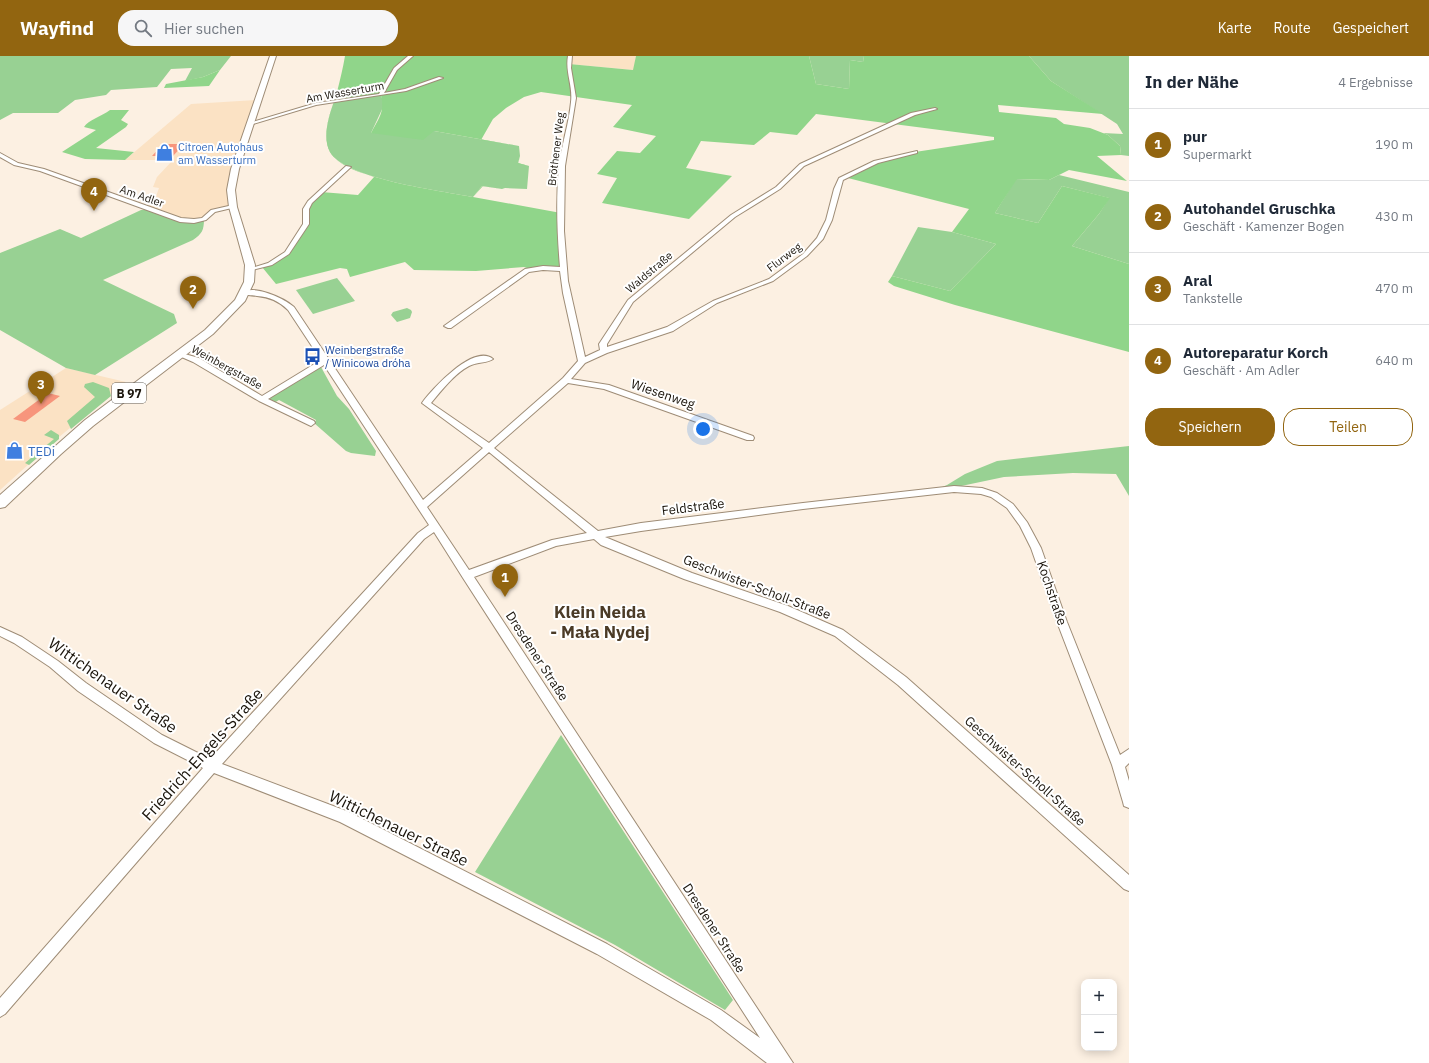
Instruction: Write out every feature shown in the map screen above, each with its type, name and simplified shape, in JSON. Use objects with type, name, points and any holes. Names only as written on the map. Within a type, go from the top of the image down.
[{"type":"main road","name":"B 97","points":[[0,502],[70,439],[131,391],[181,355],[221,322],[240,301],[245,293],[249,282],[250,270],[248,255],[233,207],[231,190],[233,177],[274,56]]},
{"type":"street","points":[[381,95],[392,70],[398,64],[411,56]]},
{"type":"street","name":"Bröthener Weg","points":[[570,56],[568,72],[574,97],[562,166],[561,198],[563,269],[567,300],[577,333],[582,361]]},
{"type":"street","name":"Am Wasserturm","points":[[251,123],[316,104],[406,90],[441,78]]},
{"type":"street","name":"Waldstraße","points":[[604,351],[603,344],[630,301],[733,216],[778,188],[802,165],[914,114],[935,109]]},
{"type":"street","name":"Flurweg","points":[[604,351],[670,329],[715,302],[771,280],[805,255],[820,239],[829,220],[841,179],[876,162],[915,152]]},
{"type":"street","name":"Am Adler","points":[[0,155],[16,164],[42,170],[180,220],[194,221],[204,219],[213,211],[233,207]]},
{"type":"street","points":[[250,270],[270,264],[287,253],[306,224],[306,209],[310,202],[348,167]]},
{"type":"street","points":[[448,326],[527,270],[543,268],[563,269]]},
{"type":"street","name":"Dresdener Straße","points":[[245,293],[265,294],[282,300],[291,310],[324,362],[467,575],[785,1063]]},
{"type":"street","points":[[421,507],[566,380],[582,361],[604,351]]},
{"type":"street","name":"Weinbergstraße","points":[[181,355],[196,360],[262,400],[311,423]]},
{"type":"street","name":"Geschwister-Scholl-Straße","points":[[489,359],[474,361],[465,365],[444,383],[426,403],[488,447],[595,534],[612,546],[695,578],[784,609],[839,633],[854,643],[902,680],[1129,884]]},
{"type":"street","name":"Weinbergstraße","points":[[262,400],[324,362]]},
{"type":"street","name":"Wiesenweg","points":[[566,380],[606,387],[750,438]]},
{"type":"street","name":"Kochstraße","points":[[928,493],[963,489],[982,491],[994,495],[1010,506],[1024,524],[1036,548],[1062,622],[1118,765],[1129,802]]},
{"type":"street","name":"Feldstraße","points":[[467,575],[555,543],[595,534],[803,506],[928,493]]},
{"type":"street","name":"Friedrich-Engels-Straße","points":[[0,1009],[212,766],[421,536],[434,527]]},
{"type":"street","name":"Wittichenauer Straße","points":[[0,631],[38,654],[82,687],[158,739],[212,766],[344,817],[602,949],[716,1015],[780,1063]]},
{"type":"street","points":[[1118,765],[1129,755]]},
{"type":"shaded area","points":[[570,56],[636,56],[634,70],[568,64]]},
{"type":"shaded area","points":[[258,100],[234,168],[232,207],[213,211],[204,219],[186,221],[144,207],[154,202],[159,188],[153,187],[157,177],[173,160],[125,160],[191,104]]},
{"type":"shaded area","points":[[66,368],[126,382],[59,437],[0,490],[0,410]]},
{"type":"green space","points":[[0,56],[231,56],[220,70],[203,77],[185,81],[192,68],[171,69],[157,87],[111,90],[106,95],[75,100],[58,113],[13,113],[0,120]]},
{"type":"green space","points":[[345,56],[570,56],[569,64],[633,70],[636,56],[809,56],[816,84],[849,89],[850,60],[863,62],[864,56],[1029,56],[1051,81],[1103,114],[998,105],[999,112],[1056,118],[1064,124],[1090,128],[1108,135],[1120,146],[1121,155],[1097,156],[1127,181],[1069,170],[1049,180],[1017,179],[995,213],[1038,223],[1062,186],[1110,198],[1099,214],[1072,246],[1129,264],[1129,352],[955,305],[894,286],[888,282],[892,276],[950,291],[996,244],[952,232],[969,209],[844,177],[876,162],[915,152],[994,140],[994,137],[816,114],[797,135],[770,132],[754,145],[701,141],[686,168],[732,176],[689,219],[602,203],[617,178],[597,174],[617,151],[640,153],[656,136],[613,127],[632,105],[541,92],[524,97],[506,108],[493,119],[481,139],[434,131],[423,140],[371,133],[382,111],[381,95],[334,101]]},
{"type":"green space","points":[[809,56],[864,56],[863,62],[850,60],[849,89],[816,84]]},
{"type":"green space","points":[[1029,56],[1129,56],[1129,156],[1121,155],[1120,146],[1108,135],[1103,133],[1123,134],[1117,124],[1051,81]]},
{"type":"green space","points":[[220,70],[209,86],[164,88],[166,84],[203,77]]},
{"type":"green space","points":[[381,95],[384,105],[371,133],[434,131],[519,146],[520,156],[518,163],[529,166],[527,189],[502,189],[482,186],[473,197],[374,177],[354,170],[339,161],[330,152],[326,133],[334,101]]},
{"type":"green space","points":[[110,110],[129,110],[121,120],[128,124],[96,148],[134,152],[125,160],[85,159],[62,152],[96,130],[84,127],[89,122]]},
{"type":"green space","points":[[1059,175],[1129,192],[1129,264],[1072,246],[1099,214],[1109,198],[1062,186],[1038,223],[995,213],[1016,179],[1049,180]]},
{"type":"green space","points":[[374,177],[418,187],[561,213],[563,269],[530,269],[524,267],[476,271],[414,270],[405,262],[350,277],[347,269],[340,268],[276,284],[262,267],[287,253],[306,224],[306,209],[321,192],[358,195]]},
{"type":"green space","points":[[149,209],[180,220],[204,219],[203,229],[199,236],[193,240],[103,280],[174,314],[177,323],[95,375],[66,368],[0,330],[0,253],[60,229],[81,238],[141,210]]},
{"type":"green space","points":[[918,227],[952,232],[996,244],[950,291],[892,276]]},
{"type":"green space","points":[[337,278],[355,301],[313,314],[296,290]]},
{"type":"green space","points":[[407,308],[412,312],[410,318],[397,322],[391,315],[393,312]]},
{"type":"green space","points":[[321,367],[337,396],[349,409],[376,451],[375,456],[346,451],[314,423],[316,420],[279,400],[274,403],[270,401],[269,399],[309,372]]},
{"type":"green space","points":[[93,382],[109,388],[111,396],[71,429],[67,421],[95,397],[84,387],[85,384]]},
{"type":"green space","points":[[51,430],[59,435],[59,439],[29,465],[25,463],[54,439],[44,435]]},
{"type":"green space","points":[[1129,446],[1129,496],[1116,474],[1073,473],[1004,477],[928,493],[947,485],[965,474],[997,461]]},
{"type":"green space","points":[[561,735],[733,1000],[725,1010],[615,945],[475,872]]},
{"type":"building","name":"Citroen Autohaus am Wasserturm","points":[[163,144],[184,144],[173,156],[152,156]]},
{"type":"building","points":[[48,393],[60,396],[25,422],[13,419]]},
{"type":"place","name":"Citroen Autohaus am Wasserturm","points":[[165,153]]},
{"type":"place","name":"Autoreparatur Korch","points":[[94,211]]},
{"type":"place","name":"Autohandel Gruschka","points":[[193,309]]},
{"type":"place","name":"Weinbergstraße / Winicowa dróha","points":[[312,356]]},
{"type":"place","name":"Aral","points":[[41,404]]},
{"type":"place","name":"TEDi","points":[[15,451]]},
{"type":"place","name":"pur","points":[[505,597]]},
{"type":"district","name":"Klein Neida - Mała Nydej","points":[[600,622]]}]
